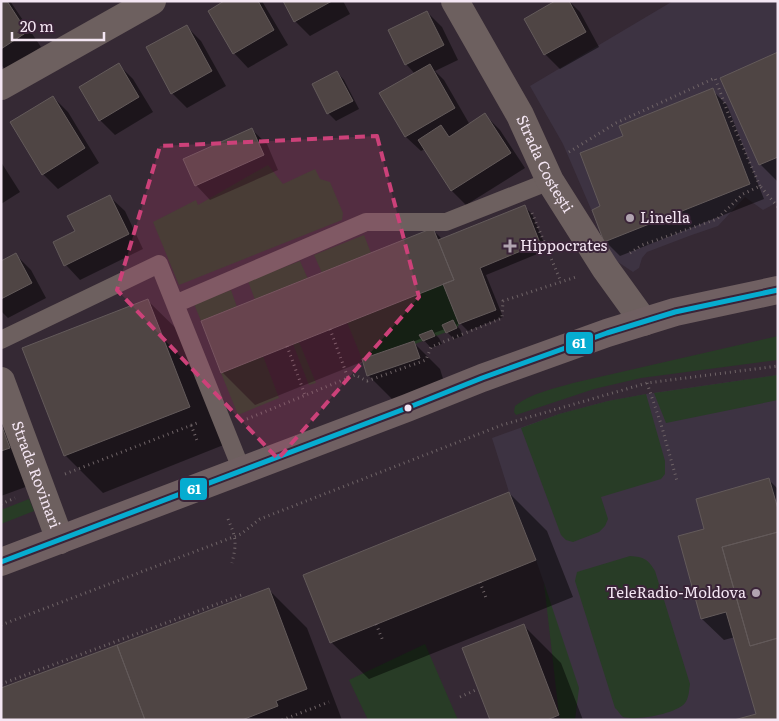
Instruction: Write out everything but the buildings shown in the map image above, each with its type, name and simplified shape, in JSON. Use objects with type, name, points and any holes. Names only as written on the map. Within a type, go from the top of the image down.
[{"type":"main road","points":[[1,562],[482,378],[607,333],[675,312],[777,290]]},
{"type":"street","points":[[1,86],[152,1]]},
{"type":"street","name":"Strada Costești","points":[[454,1],[520,115],[547,174],[604,268],[644,322]]},
{"type":"street","name":"Strada Rovinari","points":[[1,381],[60,540]]},
{"type":"lane","points":[[175,304],[366,222],[446,222],[523,192],[547,174]]},
{"type":"lane","points":[[1,340],[160,264],[242,471]]},
{"type":"path","points":[[547,174],[616,123],[715,78],[760,186],[778,207]]},
{"type":"path","points":[[40,486],[191,425],[198,423],[238,423],[355,375],[367,381],[426,360],[430,347],[502,318],[503,301],[604,268],[642,245],[717,219],[743,194],[760,186]]},
{"type":"path","points":[[523,192],[561,282]]},
{"type":"path","points":[[330,329],[348,378]]},
{"type":"path","points":[[286,346],[305,395]]},
{"type":"path","points":[[1,625],[236,536],[260,518],[502,425],[647,383],[778,366]]},
{"type":"path","points":[[647,383],[677,481]]},
{"type":"path","points":[[191,425],[198,443]]},
{"type":"path","points":[[228,518],[236,536],[232,563]]},
{"type":"path","points":[[480,582],[486,598]]},
{"type":"path","points":[[1,684],[244,594]]},
{"type":"path","points":[[376,624],[383,642]]},
{"type":"path","points":[[460,697],[478,689]]},
{"type":"path","points":[[282,720],[329,702]]},
{"type":"highlighted area","points":[[377,136],[419,297],[278,459],[117,290],[160,146]]},
{"type":"shaded area","points":[[673,1],[778,1],[778,202],[763,210],[745,197],[718,226],[647,252],[642,258],[639,268],[633,272],[612,258],[563,144],[530,86]]},
{"type":"shaded area","points":[[778,375],[778,720],[561,720],[544,583],[509,492],[492,438],[559,414],[608,401]]},
{"type":"green space","points":[[268,165],[283,184],[315,169],[320,179],[330,182],[343,213],[342,220],[179,285],[153,222],[196,200],[198,205]]},
{"type":"green space","points":[[364,235],[371,253],[322,273],[314,255]]},
{"type":"green space","points":[[300,261],[308,279],[255,300],[248,281]]},
{"type":"green space","points":[[443,284],[459,324],[457,328],[415,344],[413,341],[362,359],[347,322]]},
{"type":"green space","points":[[231,290],[237,307],[201,321],[194,304]]},
{"type":"green space","points":[[778,336],[778,360],[641,378],[594,389],[516,415],[514,412],[515,406],[521,402],[550,389]]},
{"type":"green space","points":[[299,342],[316,383],[309,385],[293,344]]},
{"type":"green space","points":[[263,356],[279,398],[238,415],[221,373]]},
{"type":"green space","points":[[778,375],[778,400],[666,423],[654,393]]},
{"type":"green space","points":[[646,394],[665,461],[665,474],[661,479],[601,497],[608,519],[605,526],[599,532],[573,542],[566,540],[561,535],[521,428],[559,414],[608,401]]},
{"type":"green space","points":[[29,499],[34,511],[1,524],[1,510]]},
{"type":"green space","points":[[630,556],[645,559],[655,571],[690,684],[687,699],[680,707],[656,716],[637,718],[623,717],[615,708],[575,581],[577,572]]},
{"type":"green space","points":[[544,583],[579,688],[575,720],[561,720],[559,715]]},
{"type":"green space","points":[[425,644],[458,720],[368,720],[349,680]]},
{"type":"transit line","name":"61","points":[[1,562],[482,378],[607,333],[675,312],[778,290]]},
{"type":"place","name":"Linella","points":[[630,218]]},
{"type":"place","name":"Hippocrates","points":[[510,246]]},
{"type":"place","name":"TeleRadio-Moldova","points":[[756,593]]}]
